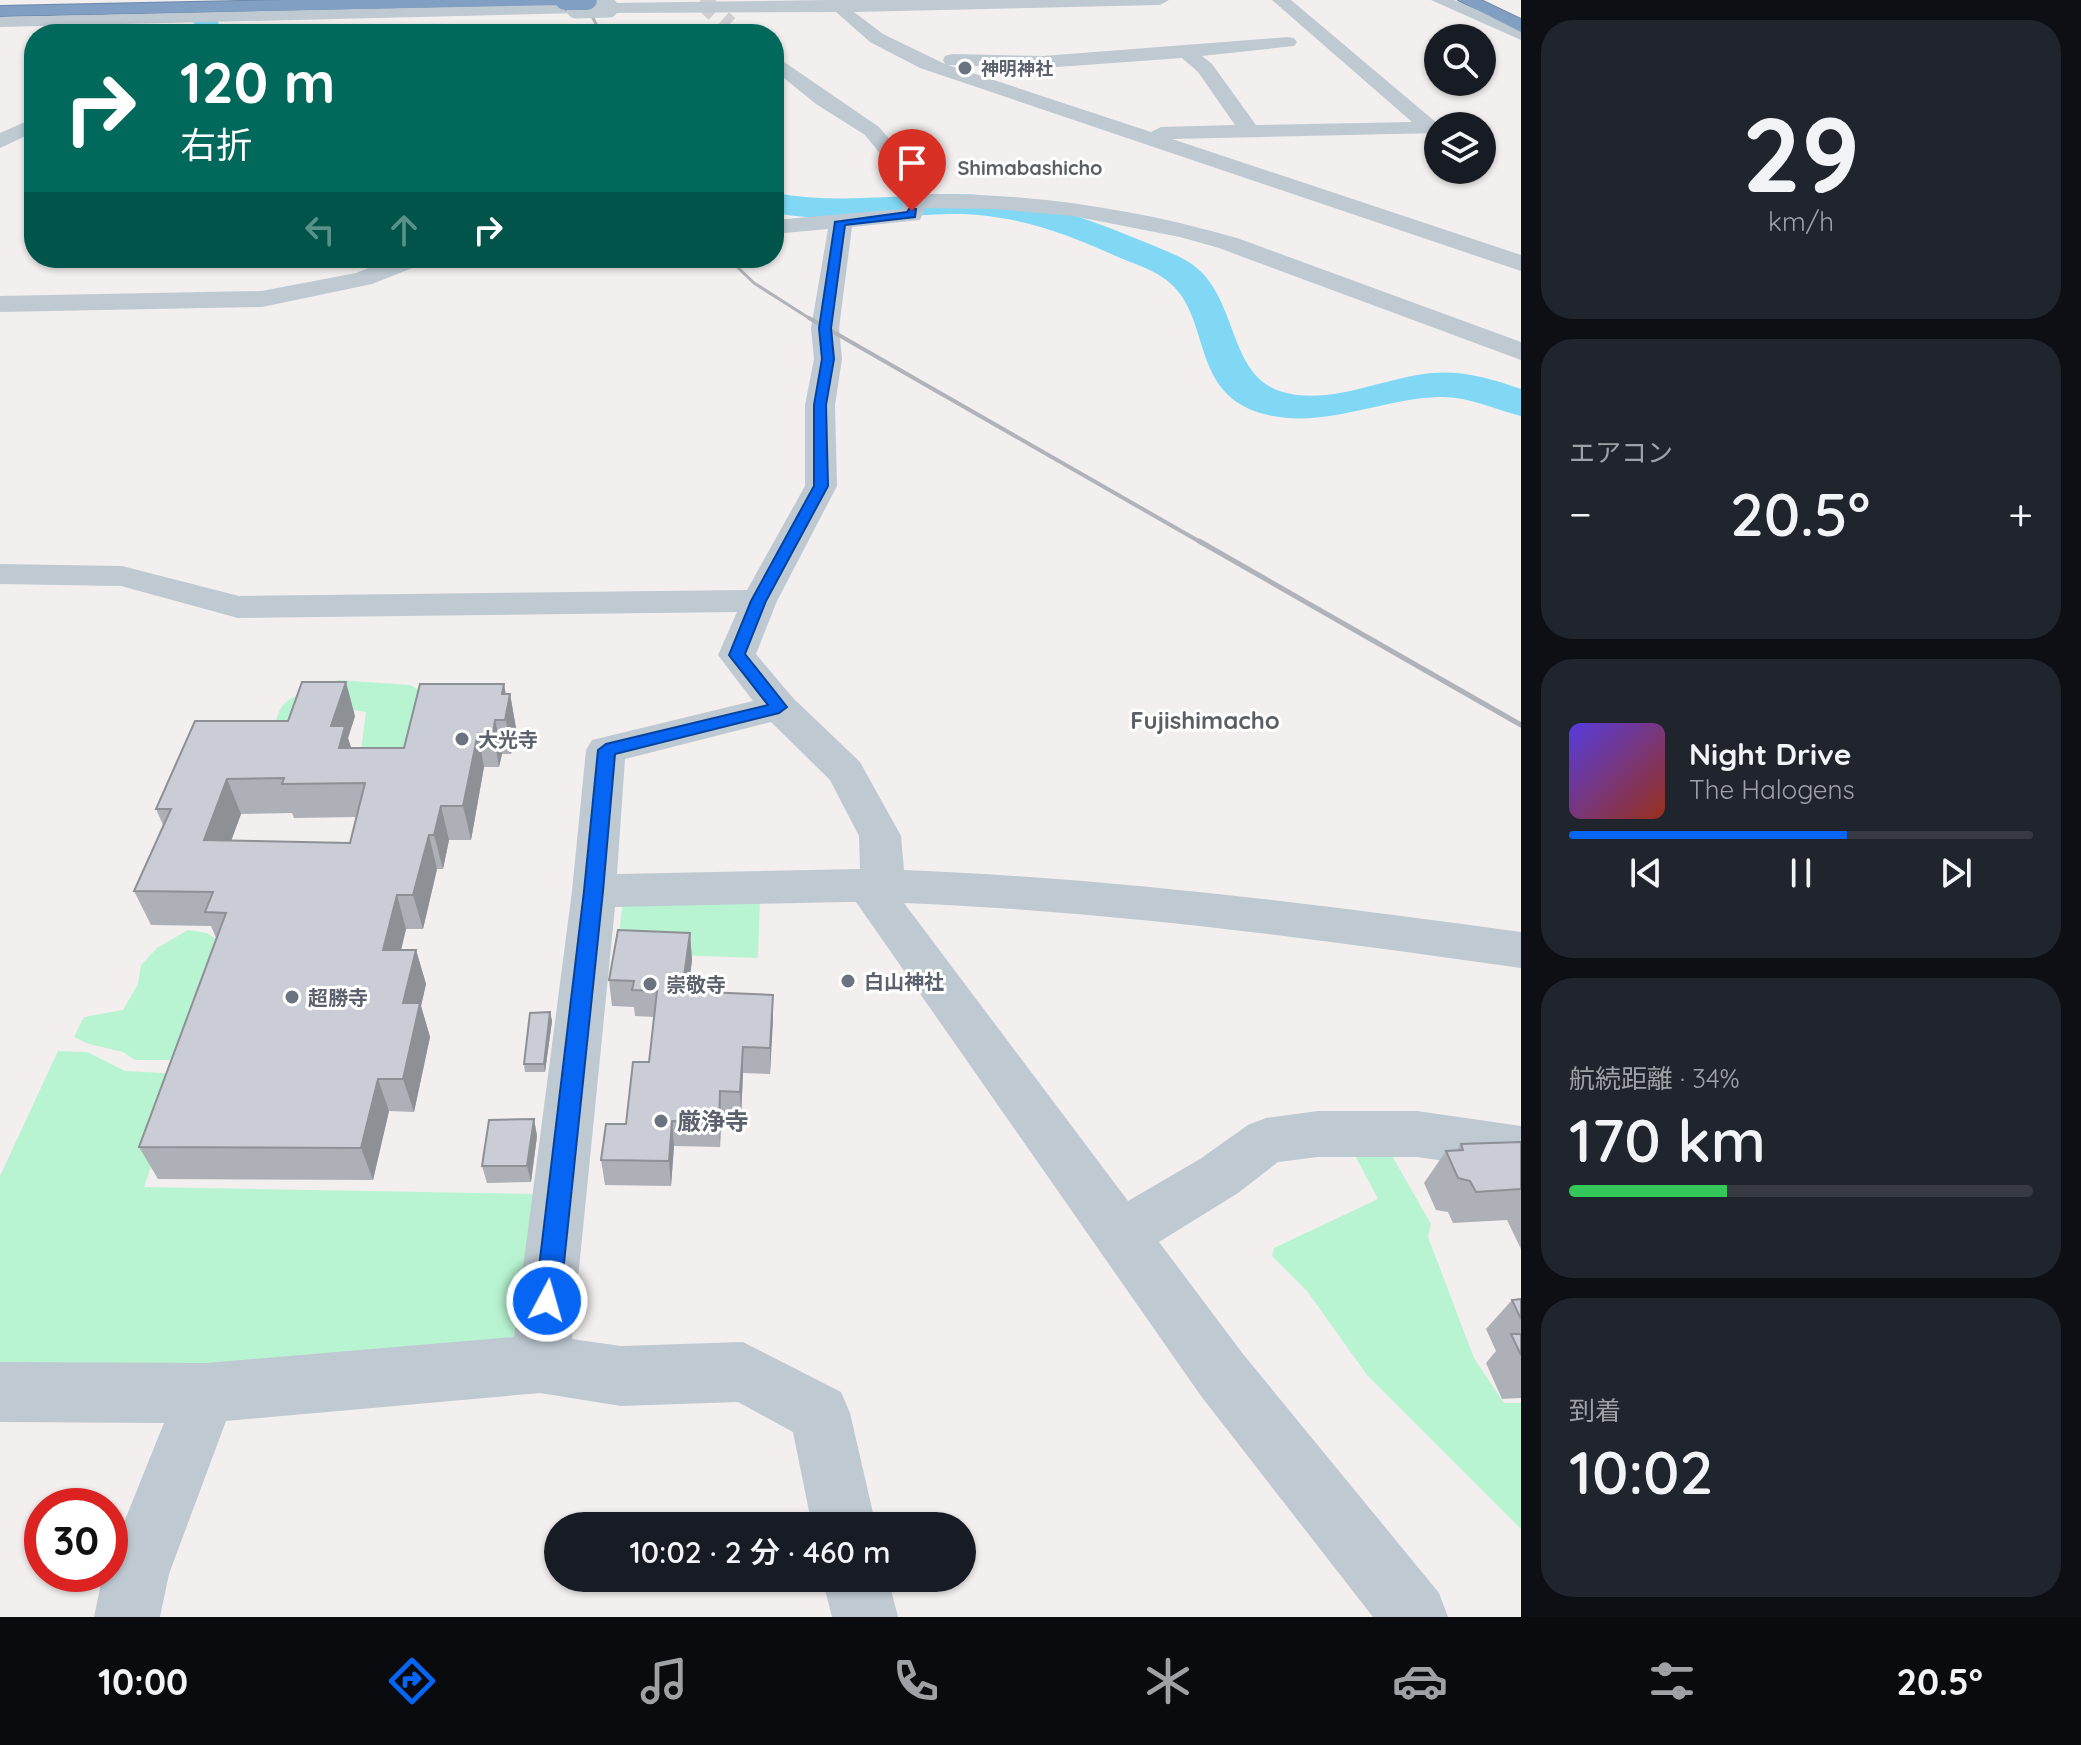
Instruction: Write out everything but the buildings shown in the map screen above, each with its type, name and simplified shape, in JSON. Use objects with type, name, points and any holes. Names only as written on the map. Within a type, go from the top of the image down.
[{"type":"highway","points":[[0,3],[247,0]]},
{"type":"highway","points":[[1467,0],[1521,26]]},
{"type":"highway","points":[[1484,0],[1521,19]]},
{"type":"highway","points":[[0,11],[576,3]]},
{"type":"street","points":[[0,22],[212,21],[576,3],[609,8],[1160,0]]},
{"type":"street","points":[[1132,133],[1431,128],[1281,0]]},
{"type":"street","points":[[1440,0],[1521,35]]},
{"type":"street","points":[[1068,1],[1117,18]]},
{"type":"street","points":[[996,3],[1003,21]]},
{"type":"street","points":[[839,4],[888,45],[927,64],[1521,263]]},
{"type":"street","points":[[1140,33],[1162,54]]},
{"type":"street","points":[[1023,42],[1043,62]]},
{"type":"street","points":[[927,64],[947,60],[1043,62],[1288,42]]},
{"type":"street","points":[[1186,52],[1205,68],[1250,131]]},
{"type":"street","points":[[784,69],[823,100],[872,131],[887,149],[914,205],[912,215],[784,226]]},
{"type":"street","points":[[0,117],[24,120]]},
{"type":"street","points":[[0,142],[24,127]]},
{"type":"street","points":[[914,205],[991,199],[1079,207],[1181,228],[1521,352]]},
{"type":"street","points":[[841,222],[825,328],[828,359],[820,405],[821,486],[759,601],[737,655],[779,707],[846,772],[880,836],[883,886],[878,902],[1222,1375],[1415,1617]]},
{"type":"street","points":[[0,304],[262,299],[363,279],[391,268]]},
{"type":"street","points":[[0,574],[122,576],[238,607],[759,601]]},
{"type":"street","points":[[540,1364],[594,891],[606,750],[779,707]]},
{"type":"street","points":[[594,891],[883,886],[1115,899],[1323,921],[1521,950]]},
{"type":"street","points":[[1121,1235],[1219,1176],[1266,1141],[1318,1134],[1417,1134],[1521,1149]]},
{"type":"street","points":[[0,1392],[206,1393],[540,1364],[621,1376],[743,1372],[820,1413],[841,1512]]},
{"type":"street","points":[[127,1617],[136,1574],[206,1393]]},
{"type":"street","points":[[859,1592],[865,1617]]},
{"type":"green space","points":[[338,680],[410,685],[424,692],[406,759],[361,750],[366,712],[348,709],[271,738],[279,711],[286,702]]},
{"type":"green space","points":[[623,900],[760,900],[758,958],[617,953]]},
{"type":"green space","points":[[188,930],[207,933],[216,939],[190,1060],[135,1060],[123,1052],[74,1037],[84,1017],[123,1010],[138,984],[141,965],[157,948]]},
{"type":"green space","points":[[58,1051],[87,1052],[125,1071],[183,1074],[144,1187],[536,1194],[516,1345],[203,1379],[0,1371],[0,1176]]},
{"type":"green space","points":[[1349,1144],[1387,1147],[1431,1224],[1428,1237],[1474,1358],[1504,1403],[1521,1403],[1521,1529],[1367,1375],[1307,1291],[1272,1256],[1274,1248],[1378,1199]]},
{"type":"waterway","points":[[203,15],[207,24]]},
{"type":"waterway","points":[[784,205],[826,210],[981,205],[1031,213],[1102,237],[1172,267],[1190,280],[1205,303],[1233,375],[1251,394],[1272,403],[1317,407],[1443,384],[1478,389],[1521,403]]},
{"type":"tunnel","points":[[701,0],[728,24]]},
{"type":"railway","points":[[584,0],[596,24]]},
{"type":"railway","points":[[738,268],[754,283],[812,320]]},
{"type":"railway","points":[[809,318],[1202,543]]},
{"type":"railway","points":[[1199,541],[1521,725]]},
{"type":"place","name":"神明神社","points":[[965,68]]},
{"type":"place","name":"大光寺","points":[[462,739]]},
{"type":"place","name":"白山神社","points":[[848,981]]},
{"type":"place","name":"崇敬寺","points":[[650,984]]},
{"type":"place","name":"超勝寺","points":[[292,997]]},
{"type":"place","name":"厳浄寺","points":[[661,1121]]},
{"type":"district","name":"Shimabashicho","points":[[1030,167]]},
{"type":"district","name":"Fujishimacho","points":[[1205,720]]},
{"type":"route","points":[[547,1301],[594,891],[606,750],[779,707],[737,655],[759,601],[821,486],[820,405],[828,359],[825,328],[841,222],[912,215],[912,211]]}]
